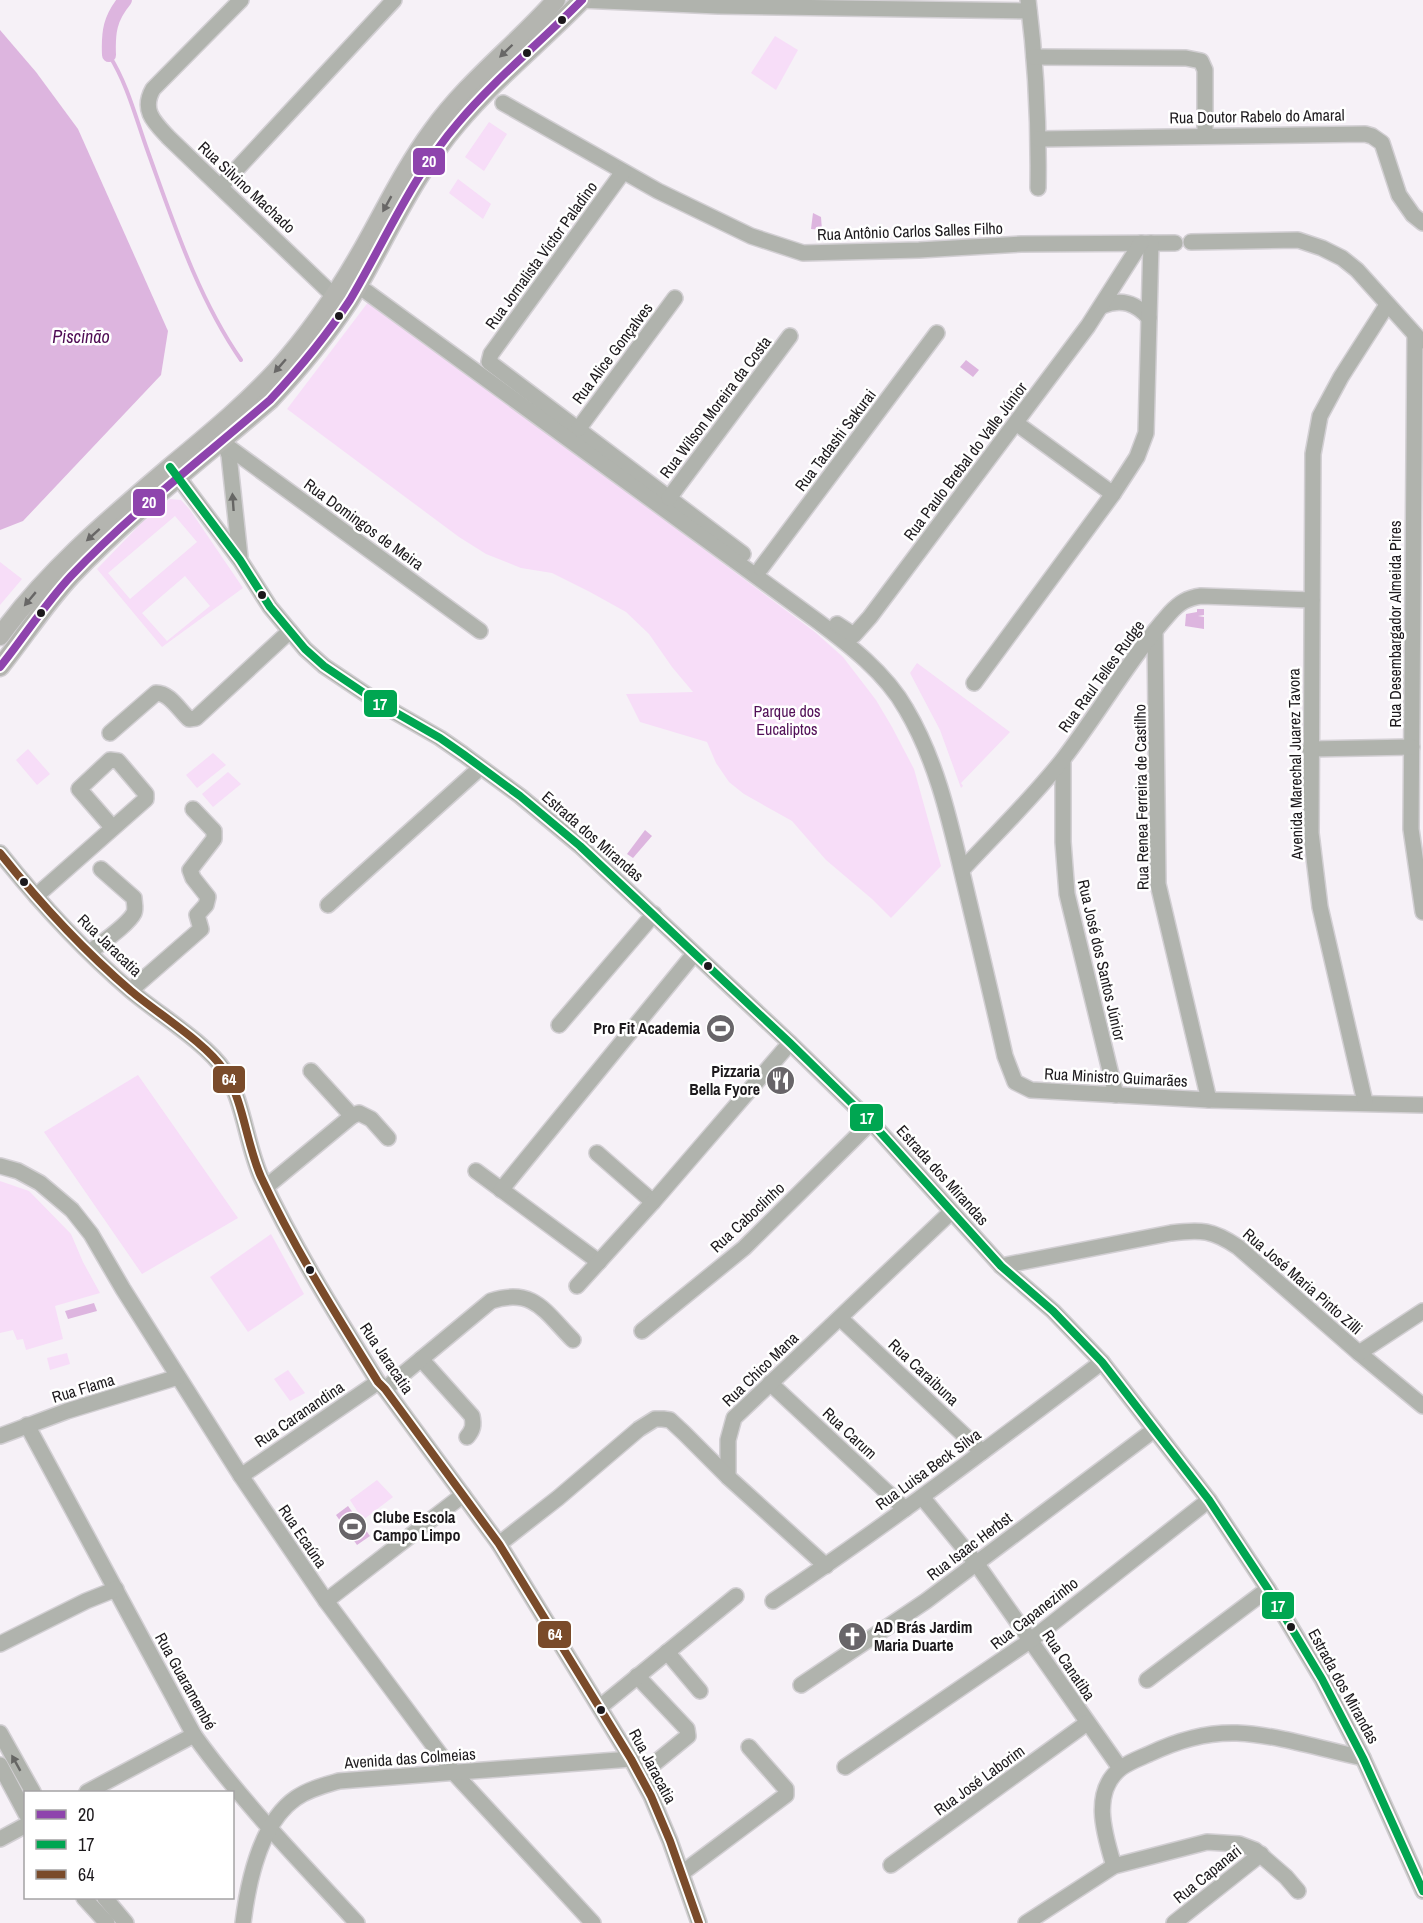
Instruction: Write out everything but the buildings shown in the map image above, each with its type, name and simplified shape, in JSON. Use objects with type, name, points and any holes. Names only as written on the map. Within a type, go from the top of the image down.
[{"type":"main road","points":[[221,439],[243,406],[306,336],[334,296],[431,132],[453,105],[556,0]]},
{"type":"main road","points":[[0,636],[62,563],[174,472],[221,439],[277,393],[337,321],[432,157],[457,124],[507,71],[581,0]]},
{"type":"main road","points":[[0,667],[68,579],[135,514],[174,472]]},
{"type":"street","name":"Rua Silvino Machado","points":[[241,0],[153,89],[148,97],[153,122],[334,296]]},
{"type":"street","points":[[221,186],[394,0]]},
{"type":"street","points":[[581,0],[718,6],[1028,5],[1039,139],[1038,188]]},
{"type":"street","points":[[1034,57],[1193,58],[1201,61],[1205,70],[1205,135]]},
{"type":"street","name":"Rua Antônio Carlos Salles Filho","points":[[503,103],[623,172],[751,236],[803,253],[1021,244],[1175,243]]},
{"type":"street","name":"Rua Doutor Rabelo do Amaral","points":[[1039,139],[1356,132],[1372,136],[1382,143],[1399,195],[1413,215],[1423,222]]},
{"type":"street","name":"Rua Jornalista Victor Paladino","points":[[579,428],[491,365],[489,359],[623,172]]},
{"type":"street","points":[[1191,242],[1298,240],[1322,248],[1342,258],[1357,270],[1419,340]]},
{"type":"street","points":[[974,683],[1137,458],[1146,433],[1149,318],[1146,243]]},
{"type":"street","name":"Rua Paulo Brebal do Valle Júnior","points":[[761,568],[854,635],[1016,423],[1146,243]]},
{"type":"street","name":"Rua Ministro Guimarães","points":[[366,292],[816,620],[848,645],[879,674],[906,707],[938,779],[962,870],[1005,1056],[1015,1082],[1031,1090],[1116,1095],[1209,1100],[1423,1105]]},
{"type":"street","name":"Rua Alice Gonçalves","points":[[579,428],[675,298]]},
{"type":"street","points":[[1102,306],[1126,302],[1142,310],[1149,318]]},
{"type":"street","name":"Avenida Marechal Juarez Tavora","points":[[1365,1102],[1319,897],[1311,833],[1314,454],[1315,433],[1320,416],[1341,377],[1387,305]]},
{"type":"street","name":"Rua Tadashi Sakurai","points":[[761,568],[937,333]]},
{"type":"street","name":"Rua Wilson Moreira da Costa","points":[[669,498],[790,336]]},
{"type":"street","name":"Rua Desembargador Almeida Pires","points":[[1419,340],[1412,747],[1423,912]]},
{"type":"street","points":[[1016,423],[1113,494]]},
{"type":"street","points":[[579,428],[761,568]]},
{"type":"street","name":"Estrada dos Mirandas","points":[[221,439],[240,560]]},
{"type":"street","name":"Rua Domingos de Meira","points":[[221,439],[480,631]]},
{"type":"street","name":"Estrada dos Mirandas","points":[[174,472],[240,560],[258,591],[305,649],[324,666],[379,703],[440,738],[552,821],[654,914],[871,1122],[1001,1266],[1053,1311],[1102,1362],[1209,1500],[1268,1589],[1322,1679],[1363,1758],[1423,1891]]},
{"type":"street","name":"Rua Raul Telles Rudge","points":[[962,870],[1037,791],[1063,760],[1155,631],[1181,602],[1191,597],[1230,596],[1312,600]]},
{"type":"street","points":[[110,733],[156,693],[168,697],[189,718],[196,718],[290,631]]},
{"type":"street","name":"Rua Renea Ferreira de Castilho","points":[[1155,631],[1158,884],[1209,1100]]},
{"type":"street","points":[[1311,749],[1412,747]]},
{"type":"street","points":[[36,896],[112,827],[146,796],[118,761],[112,759],[79,789],[112,827]]},
{"type":"street","name":"Rua José dos Santos Júnior","points":[[1063,760],[1063,842],[1067,894],[1116,1095]]},
{"type":"street","points":[[328,905],[480,768]]},
{"type":"street","points":[[131,990],[201,929],[197,915],[206,905],[208,897],[193,878],[190,870],[215,836],[214,831],[193,809]]},
{"type":"street","name":"Rua Jaracatia","points":[[0,853],[36,896],[90,952],[131,990],[192,1039],[224,1070],[235,1094],[249,1147],[266,1187],[333,1310],[382,1386],[499,1544],[600,1707],[651,1796],[699,1923]]},
{"type":"street","points":[[90,952],[127,920],[133,914],[135,907],[134,898],[101,869]]},
{"type":"street","points":[[559,1025],[654,914]]},
{"type":"street","points":[[501,1190],[694,954]]},
{"type":"street","points":[[577,1286],[790,1043]]},
{"type":"street","points":[[311,1071],[352,1116]]},
{"type":"street","points":[[266,1187],[352,1116],[359,1113],[365,1115],[388,1138]]},
{"type":"street","name":"Rua Caboclinho","points":[[642,1331],[744,1248],[871,1122]]},
{"type":"street","points":[[597,1153],[653,1202]]},
{"type":"street","name":"Rua Ecaúna","points":[[0,1166],[18,1171],[40,1183],[72,1210],[91,1234],[240,1476],[326,1601],[454,1773],[593,1923]]},
{"type":"street","points":[[476,1171],[599,1262]]},
{"type":"street","name":"Rua Chico Mana","points":[[728,1477],[728,1440],[730,1424],[734,1418],[951,1212]]},
{"type":"street","name":"Rua José Maria Pinto Zilli","points":[[1001,1266],[1161,1234],[1191,1230],[1221,1235],[1238,1247],[1423,1406]]},
{"type":"street","name":"Rua Caranandina","points":[[240,1476],[421,1359],[491,1300],[520,1296],[531,1299],[573,1340]]},
{"type":"street","points":[[1359,1353],[1423,1311]]},
{"type":"street","name":"Rua Caraibuna","points":[[840,1318],[982,1452]]},
{"type":"street","points":[[421,1359],[472,1416],[473,1424],[467,1437]]},
{"type":"street","name":"Rua Luisa Beck Silva","points":[[772,1601],[826,1566],[922,1497],[1102,1362]]},
{"type":"street","name":"Rua Flama","points":[[0,1436],[27,1425],[178,1377]]},
{"type":"street","name":"Rua Carum","points":[[770,1383],[905,1509]]},
{"type":"street","points":[[499,1544],[552,1503],[639,1429],[656,1419],[669,1420],[826,1566]]},
{"type":"street","name":"Rua Guaramembé","points":[[27,1425],[194,1735],[215,1764],[270,1828],[357,1923]]},
{"type":"street","name":"Rua Isaac Herbst","points":[[801,1685],[890,1627],[1154,1430]]},
{"type":"street","points":[[326,1601],[464,1496]]},
{"type":"street","name":"Rua Canatiba","points":[[922,1497],[976,1563],[1120,1768]]},
{"type":"street","name":"Rua Capanezinho","points":[[845,1767],[1031,1640],[1209,1500]]},
{"type":"street","points":[[0,1644],[59,1614],[116,1589]]},
{"type":"street","points":[[1147,1680],[1268,1589]]},
{"type":"street","points":[[600,1707],[736,1596]]},
{"type":"street","points":[[667,1652],[700,1691]]},
{"type":"street","points":[[638,1676],[687,1729],[688,1736],[655,1763]]},
{"type":"street","name":"Rua José Laborim","points":[[891,1865],[1087,1723]]},
{"type":"street","points":[[0,1733],[32,1791]]},
{"type":"street","points":[[1114,1866],[1102,1821],[1102,1803],[1108,1784],[1120,1768],[1153,1752],[1181,1741],[1207,1735],[1236,1733],[1259,1735],[1363,1758]]},
{"type":"street","points":[[89,1791],[194,1735]]},
{"type":"street","points":[[682,1873],[786,1795],[786,1789],[749,1747]]},
{"type":"street","name":"Avenida das Colmeias","points":[[242,1922],[254,1868],[270,1828],[296,1798],[323,1785],[339,1781],[631,1759]]},
{"type":"street","points":[[0,1764],[24,1810]]},
{"type":"street","points":[[0,1839],[24,1827]]},
{"type":"street","points":[[1026,1923],[1114,1866],[1208,1842],[1239,1844],[1261,1854],[1298,1891]]},
{"type":"street","name":"Rua Capanari","points":[[1174,1923],[1261,1854]]},
{"type":"street","points":[[85,1899],[107,1923]]},
{"type":"street","points":[[106,1899],[126,1923]]},
{"type":"green space","points":[[775,36],[798,50],[776,90],[751,73]]},
{"type":"green space","points":[[489,122],[507,134],[484,171],[465,157]]},
{"type":"green space","points":[[458,179],[491,204],[483,219],[449,193]]},
{"type":"green space","name":"Parque dos Eucaliptos","points":[[372,297],[539,421],[607,477],[815,632],[843,657],[876,700],[914,769],[941,866],[891,918],[826,860],[792,821],[744,794],[729,782],[716,763],[707,742],[640,722],[626,694],[693,692],[649,634],[626,612],[552,573],[521,568],[486,554],[459,537],[287,409]]},
{"type":"green space","points":[[170,499],[181,500],[243,588],[162,647],[97,569],[156,508]],"holes":[[[175,516],[197,542],[130,599],[108,573]],[[185,576],[210,606],[167,641],[142,613]]]},
{"type":"green space","points":[[0,562],[22,579],[0,605]]},
{"type":"green space","points":[[917,663],[1010,732],[961,783],[963,786],[961,788],[940,730],[910,673]]},
{"type":"green space","points":[[28,749],[50,774],[37,785],[16,760]]},
{"type":"green space","points":[[213,753],[226,765],[197,788],[186,775]]},
{"type":"green space","points":[[228,772],[241,784],[213,807],[202,794]]},
{"type":"green space","points":[[138,1075],[238,1218],[142,1274],[44,1132]]},
{"type":"green space","points":[[0,1181],[29,1191],[71,1234],[100,1293],[55,1306],[63,1339],[26,1350],[23,1339],[17,1340],[13,1330],[0,1333]]},
{"type":"green space","points":[[271,1234],[304,1294],[248,1332],[210,1277]]},
{"type":"green space","points":[[67,1353],[70,1364],[50,1370],[47,1358]]},
{"type":"green space","points":[[288,1370],[305,1393],[290,1401],[274,1379]]},
{"type":"green space","points":[[377,1480],[393,1497],[363,1520],[350,1500]]},
{"type":"water","name":"Piscinão","points":[[0,30],[36,72],[78,129],[168,331],[161,375],[23,521],[0,530]]},
{"type":"water","points":[[813,213],[821,217],[822,230],[811,229]]},
{"type":"water","points":[[966,360],[979,370],[973,377],[960,367]]},
{"type":"water","points":[[1197,609],[1204,609],[1204,615],[1198,616],[1204,617],[1204,629],[1185,626],[1186,614],[1197,612]]},
{"type":"water","points":[[645,830],[652,836],[633,858],[627,854]]},
{"type":"water","points":[[94,1303],[97,1311],[68,1319],[65,1311]]},
{"type":"water","name":"Clube Escola Campo Limpo","points":[[348,1506],[370,1536],[357,1545],[336,1515]]},
{"type":"waterway","points":[[109,55],[111,26],[125,0]]},
{"type":"waterway","points":[[109,55],[127,90],[188,260],[212,311],[241,360]]},
{"type":"transit line","name":"20","points":[[0,667],[52,598],[94,552],[143,507],[270,400],[292,376],[350,300],[413,186],[442,143],[487,91],[582,0]]},
{"type":"transit line","name":"17","points":[[170,467],[240,560],[270,607],[305,649],[324,666],[379,703],[463,754],[520,796],[580,846],[871,1122],[1001,1266],[1053,1311],[1102,1362],[1209,1500],[1268,1589],[1322,1679],[1363,1758],[1423,1891]]},
{"type":"transit line","name":"64","points":[[0,853],[46,907],[96,959],[131,991],[206,1049],[224,1070],[241,1109],[261,1177],[302,1256],[378,1382],[499,1544],[631,1759],[651,1796],[670,1841],[699,1923]]},
{"type":"place","name":"Pro Fit Academia","points":[[721,1028]]},
{"type":"place","name":"Pizzaria Bella Fyore","points":[[781,1080]]},
{"type":"place","name":"Clube Escola Campo Limpo","points":[[352,1526]]},
{"type":"place","name":"AD Brás Jardim Maria Duarte","points":[[853,1636]]}]
